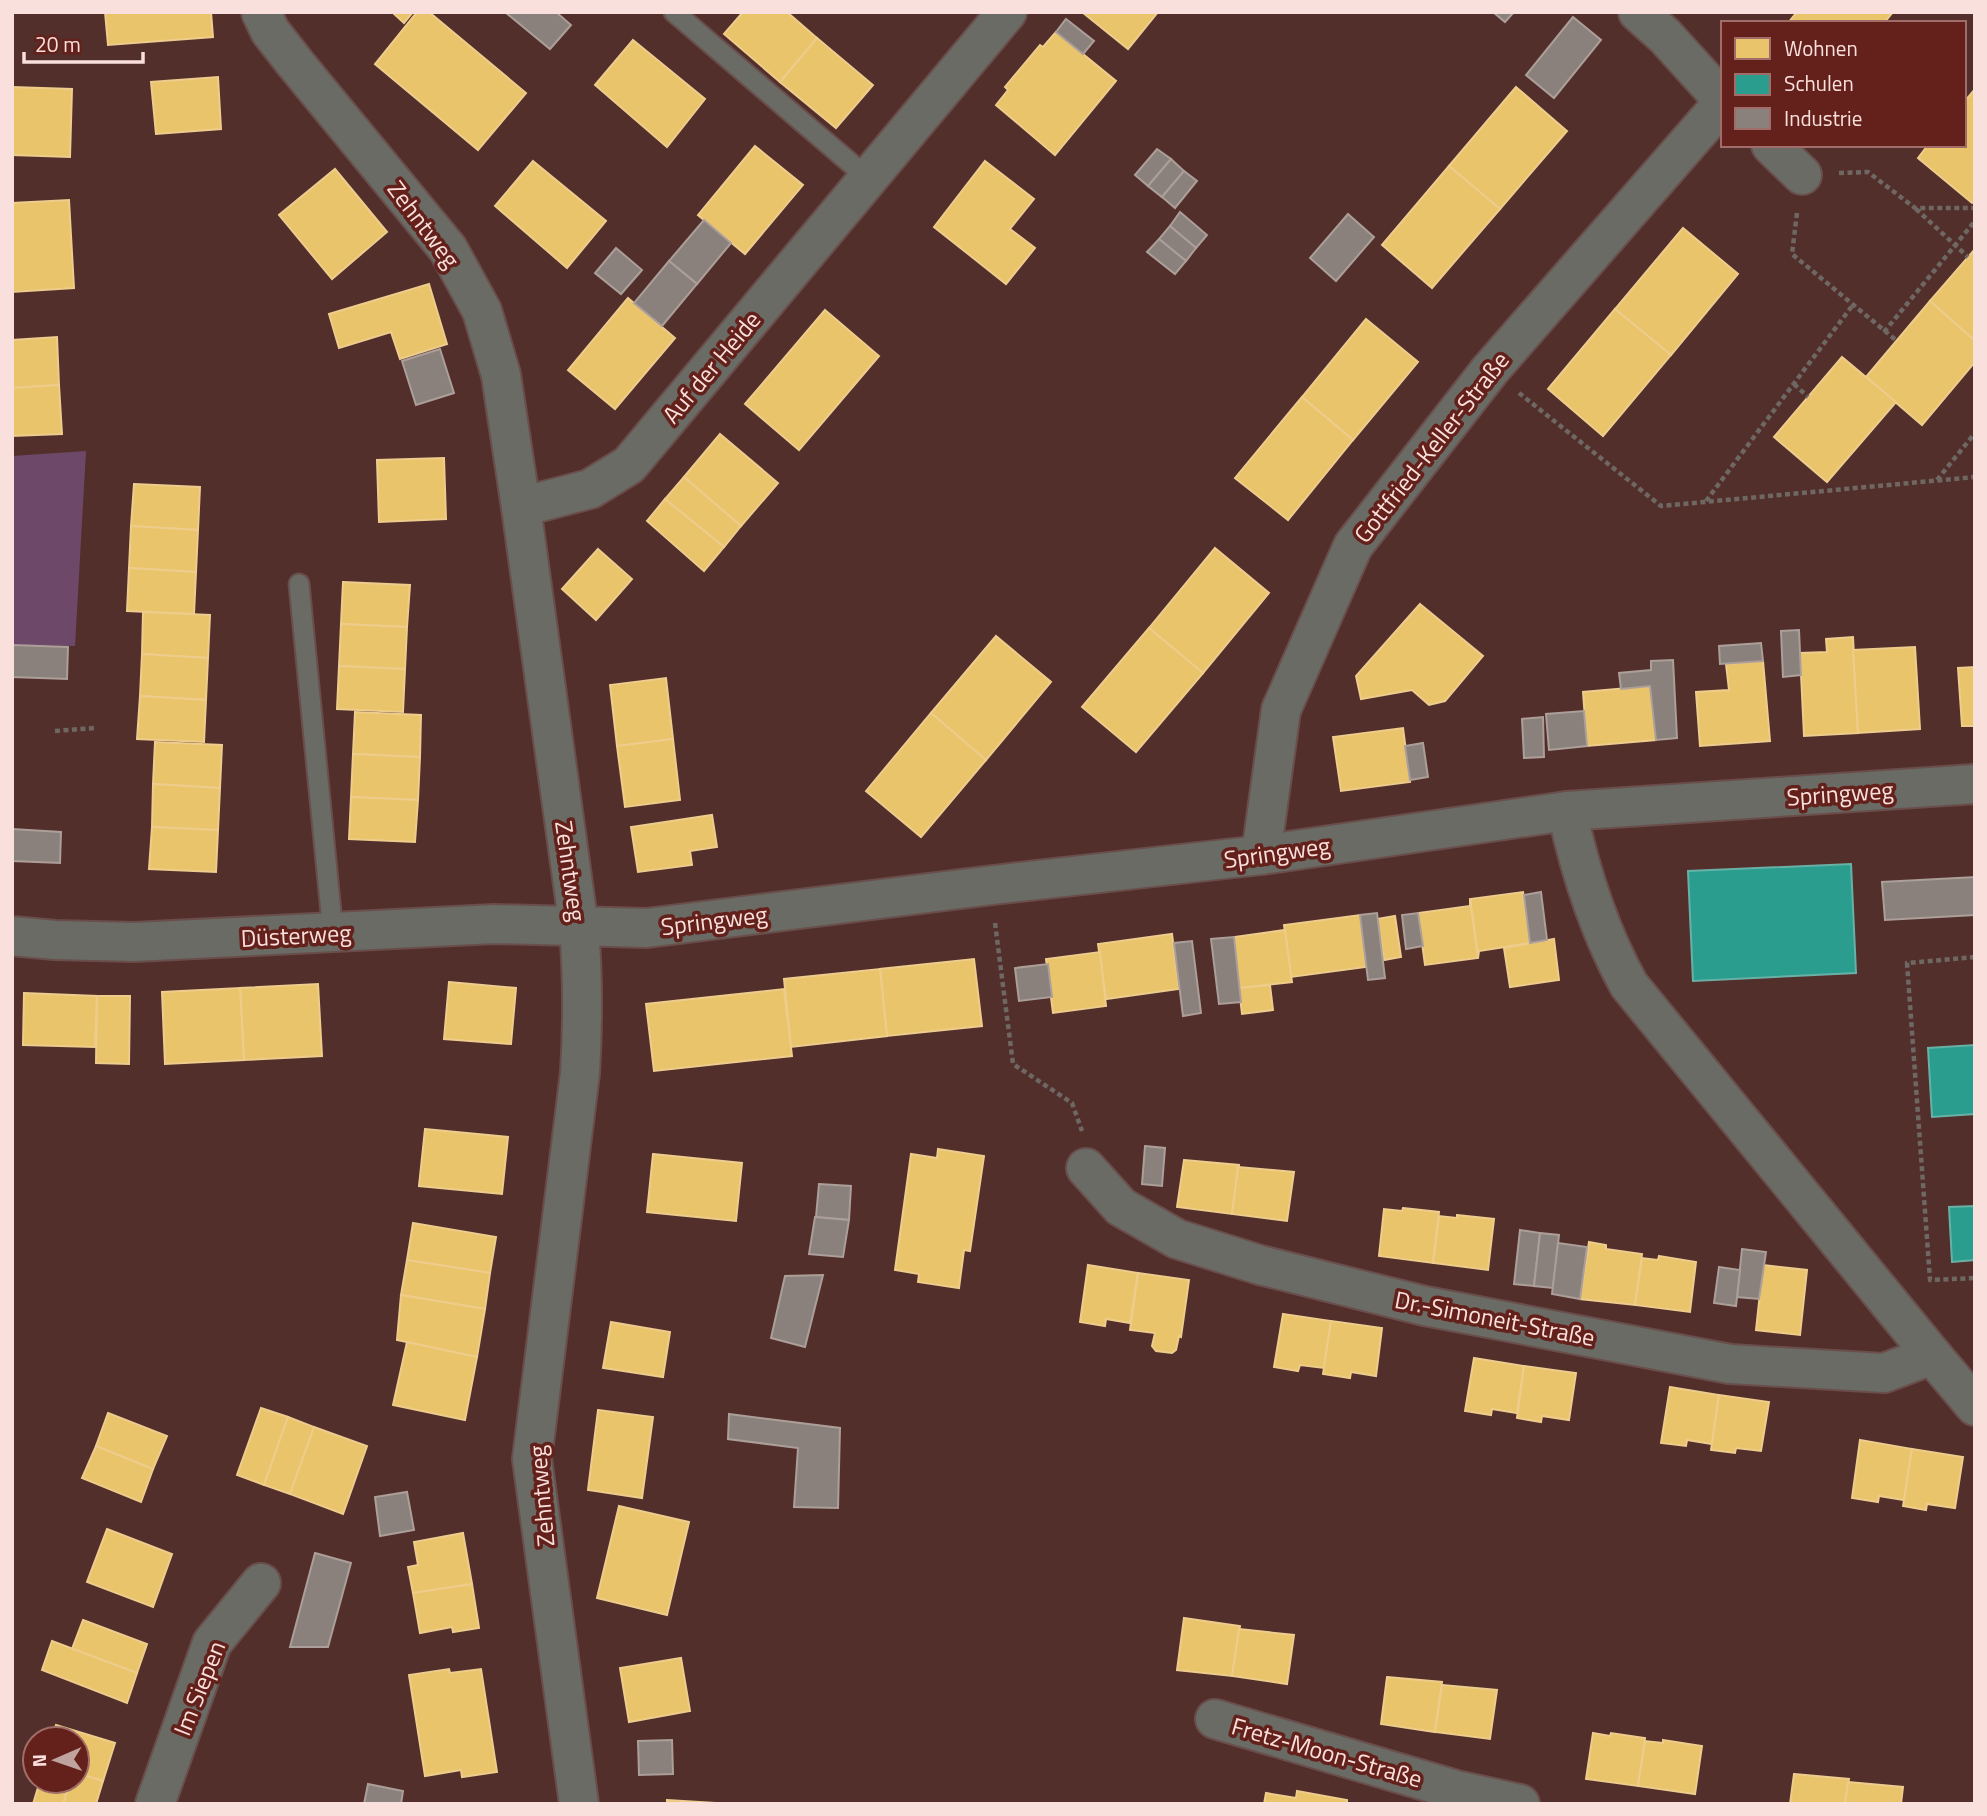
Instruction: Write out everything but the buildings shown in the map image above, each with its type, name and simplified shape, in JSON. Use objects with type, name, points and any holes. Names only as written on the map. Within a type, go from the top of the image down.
[{"type":"street","name":"Zehntweg","points":[[261,12],[270,31],[295,63],[448,249],[481,311],[501,375],[522,508],[579,928],[584,1014],[580,1073],[532,1460],[579,1804]]},
{"type":"street","name":"Auf der Heide","points":[[522,508],[590,489],[629,465],[1007,12]]},
{"type":"street","name":"Gottfried-Keller-Straße","points":[[1637,12],[1665,36],[1721,100]]},
{"type":"street","name":"Gottfried-Keller-Straße","points":[[1261,855],[1281,709],[1353,546],[1489,370],[1721,104]]},
{"type":"street","points":[[1773,147],[1802,175]]},
{"type":"street","name":"Springweg","points":[[579,928],[647,928],[1261,855],[1567,811],[1975,784]]},
{"type":"street","points":[[1567,811],[1576,852],[1610,951],[1629,985],[1975,1406]]},
{"type":"street","name":"Düsterweg","points":[[12,936],[134,942],[494,924],[579,928]]},
{"type":"street","name":"Dr.-Simoneit-Straße","points":[[1086,1168],[1121,1207],[1177,1239],[1260,1265],[1425,1306],[1730,1364],[1884,1373],[1932,1355]]},
{"type":"street","name":"Im Siepen","points":[[155,1804],[212,1643],[261,1583]]},
{"type":"street","name":"Fretz-Moon-Straße","points":[[1215,1719],[1456,1790],[1520,1804]]},
{"type":"lane","points":[[674,12],[869,179]]},
{"type":"lane","points":[[299,584],[333,933]]},
{"type":"path","points":[[1897,341],[1792,254],[1802,175],[1868,172],[1915,208],[1968,257]]},
{"type":"path","points":[[1915,208],[1975,208]]},
{"type":"path","points":[[1884,331],[1975,221]]},
{"type":"path","points":[[1706,501],[1852,306]]},
{"type":"path","points":[[1489,370],[1661,506],[1975,477]]},
{"type":"path","points":[[1794,384],[1808,397]]},
{"type":"path","points":[[1937,480],[1975,433]]},
{"type":"path","points":[[55,731],[95,728]]},
{"type":"path","points":[[995,922],[1013,1064],[1072,1103],[1083,1133],[1086,1168]]},
{"type":"path","points":[[1975,957],[1906,963],[1930,1280],[1975,1278]]},
{"type":"shaded area","points":[[86,451],[75,646],[12,645],[12,456]]}]
